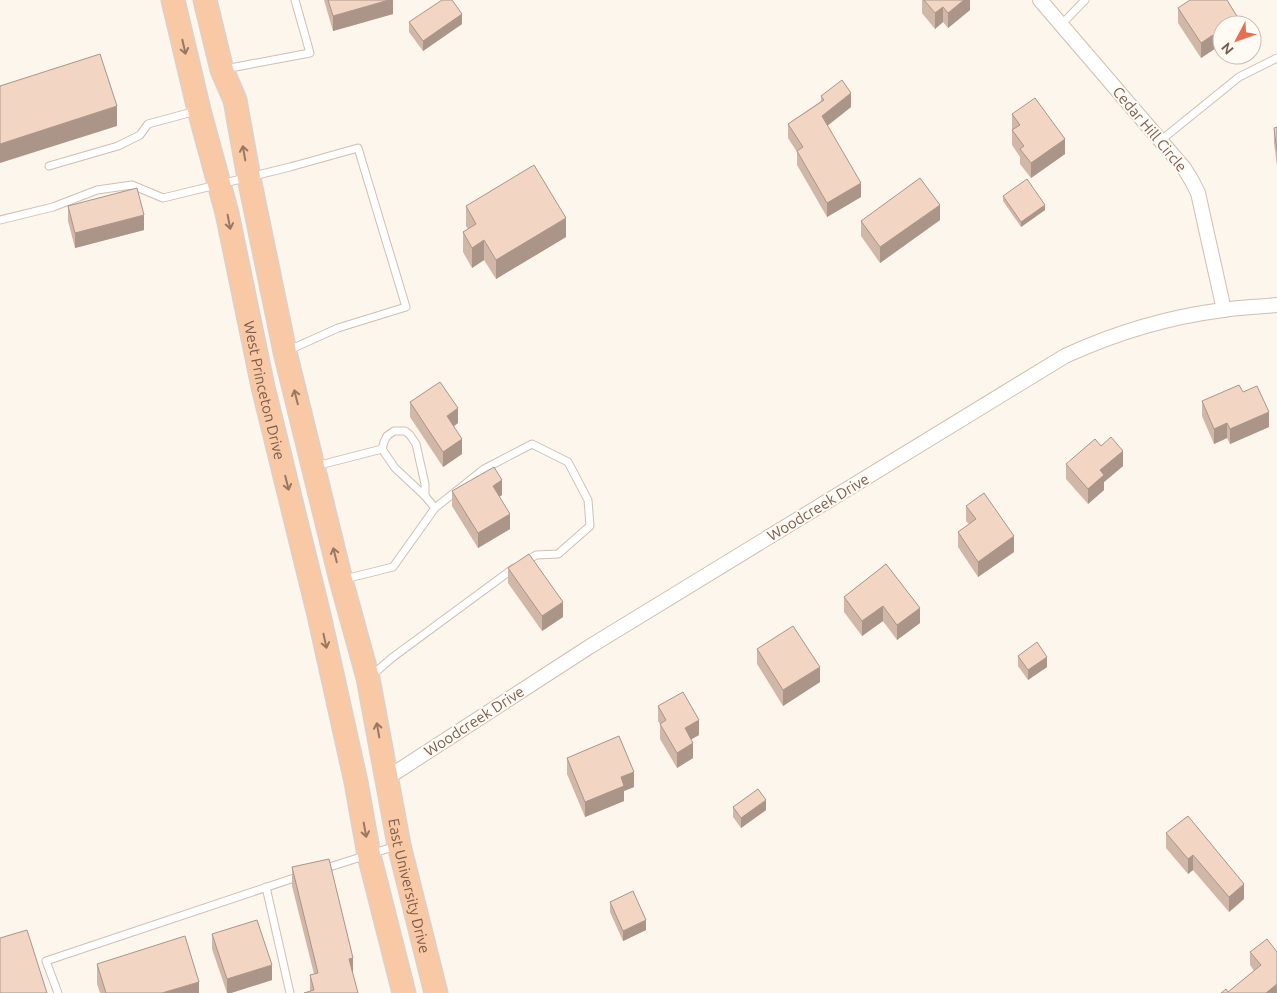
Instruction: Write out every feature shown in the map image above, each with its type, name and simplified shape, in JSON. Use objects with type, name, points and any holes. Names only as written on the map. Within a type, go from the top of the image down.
[{"type":"highway","name":"West Princeton Drive","points":[[173,0],[199,110],[227,213],[263,387],[319,615],[356,782]]},
{"type":"highway","name":"West Princeton Drive","points":[[205,0],[222,70],[235,100],[285,352],[341,580],[368,678],[387,778]]},
{"type":"highway","name":"East University Drive","points":[[387,778],[398,845],[436,993]]},
{"type":"highway","name":"East University Drive","points":[[356,782],[370,855],[404,993]]},
{"type":"street","name":"Cedar Hill Circle","points":[[1040,0],[1188,174],[1198,193],[1224,310]]},
{"type":"street","name":"Woodcreek Drive","points":[[387,778],[589,647],[1065,356],[1095,342],[1138,327],[1224,310],[1277,306]]},
{"type":"lane","points":[[222,70],[310,53],[295,0]]},
{"type":"lane","points":[[1061,24],[1085,0]]},
{"type":"lane","points":[[1160,141],[1239,78],[1277,58]]},
{"type":"lane","points":[[49,166],[118,146],[140,135],[148,124],[199,110]]},
{"type":"lane","points":[[0,220],[53,206],[97,190],[132,185],[163,198],[249,178],[358,148],[406,307],[338,328],[285,352]]},
{"type":"lane","points":[[382,449],[387,436],[394,431],[404,431],[410,435],[416,444],[425,496]]},
{"type":"lane","points":[[341,580],[393,567],[435,508],[484,469],[532,444],[568,462],[588,500],[590,526],[558,554],[536,555],[516,567],[393,657],[368,678]]},
{"type":"lane","points":[[313,467],[382,449]]},
{"type":"lane","points":[[382,449],[395,468],[435,508]]},
{"type":"lane","points":[[313,872],[398,845]]},
{"type":"lane","points":[[58,993],[46,961],[304,875]]},
{"type":"lane","points":[[266,887],[290,993]]},
{"type":"building","points":[[328,0],[389,0],[333,16]]},
{"type":"building","points":[[442,0],[452,0],[462,14],[423,41],[409,22]]},
{"type":"building","points":[[924,0],[964,0],[948,13],[943,7],[935,13]]},
{"type":"building","points":[[1190,0],[1227,0],[1236,15],[1212,15],[1212,36],[1201,43],[1178,8]]},
{"type":"building","points":[[100,54],[117,106],[0,144],[0,86]]},
{"type":"building","points":[[842,80],[851,93],[822,116],[861,183],[827,203],[797,151],[803,147],[788,124],[824,100],[821,96]]},
{"type":"building","points":[[1035,98],[1065,139],[1031,163],[1020,149],[1024,146],[1012,130],[1020,125],[1012,114]]},
{"type":"building","points":[[1277,127],[1277,151],[1274,128]]},
{"type":"building","points":[[534,165],[566,218],[496,260],[484,240],[472,248],[463,232],[476,224],[466,206]]},
{"type":"building","points":[[920,178],[940,205],[880,247],[861,221]]},
{"type":"building","points":[[1027,179],[1045,205],[1021,222],[1003,196]]},
{"type":"building","points":[[137,188],[144,215],[75,233],[68,206]]},
{"type":"building","points":[[440,382],[458,408],[447,416],[462,439],[443,452],[410,402]]},
{"type":"building","points":[[1239,385],[1243,392],[1257,386],[1269,412],[1230,429],[1227,423],[1214,429],[1202,401]]},
{"type":"building","points":[[1111,437],[1123,451],[1100,470],[1104,475],[1088,489],[1066,464],[1095,439],[1101,446]]},
{"type":"building","points":[[494,467],[502,480],[493,486],[510,514],[478,533],[452,491]]},
{"type":"building","points":[[984,493],[1014,536],[978,562],[958,532],[976,519],[966,506]]},
{"type":"building","points":[[529,554],[563,602],[542,616],[508,568]]},
{"type":"building","points":[[886,564],[920,608],[897,625],[883,606],[862,621],[844,597]]},
{"type":"building","points":[[793,626],[820,667],[783,690],[757,649]]},
{"type":"building","points":[[1037,642],[1047,657],[1028,670],[1018,656]]},
{"type":"building","points":[[683,692],[699,720],[685,728],[693,743],[677,753],[660,724],[666,720],[658,706]]},
{"type":"building","points":[[619,736],[634,772],[621,777],[624,786],[585,802],[567,758]]},
{"type":"building","points":[[758,789],[766,800],[741,818],[733,807]]},
{"type":"building","points":[[1188,816],[1244,884],[1229,897],[1193,855],[1188,859],[1166,833]]},
{"type":"building","points":[[329,859],[353,958],[349,959],[358,993],[304,993],[314,990],[310,975],[318,973],[292,867]]},
{"type":"building","points":[[633,891],[646,920],[623,931],[610,902]]},
{"type":"building","points":[[257,920],[272,965],[227,979],[212,934]]},
{"type":"building","points":[[27,930],[47,993],[0,993],[0,938]]},
{"type":"building","points":[[185,936],[199,982],[162,993],[106,993],[97,964]]},
{"type":"building","points":[[1267,939],[1277,952],[1277,984],[1266,993],[1221,993],[1226,989],[1228,992],[1261,965],[1250,952]]}]
